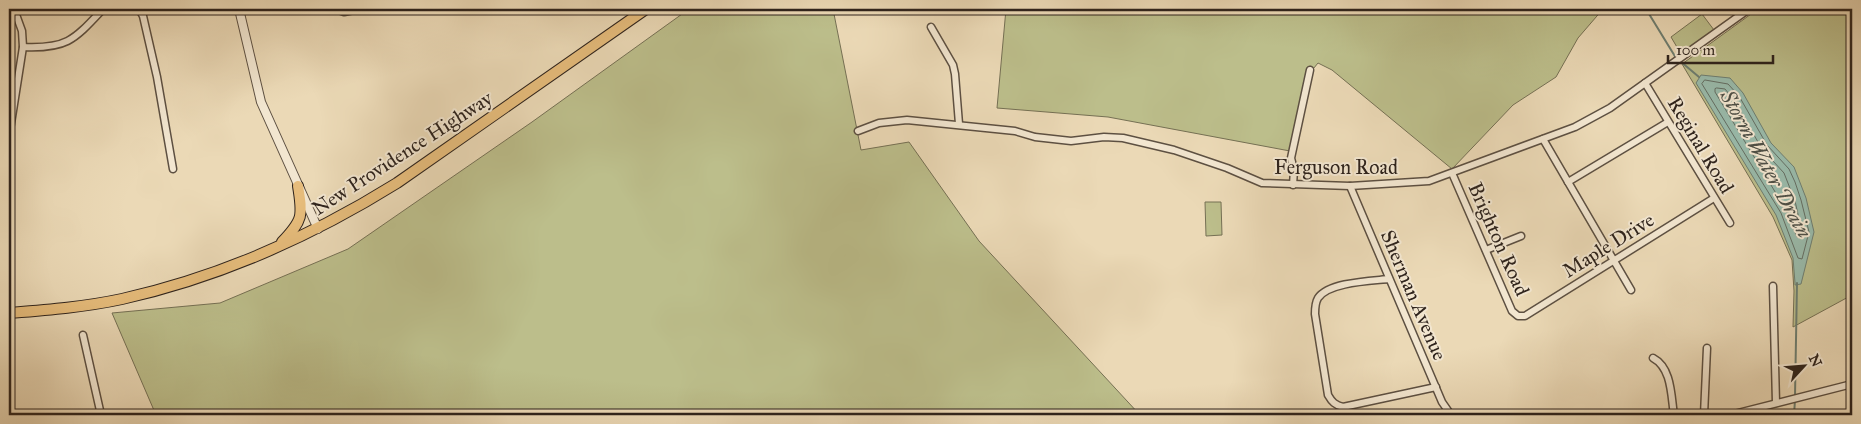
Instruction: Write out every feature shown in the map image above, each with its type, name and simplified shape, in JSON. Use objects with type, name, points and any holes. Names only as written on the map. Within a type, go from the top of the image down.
[{"type":"highway","name":"New Providence Highway","points":[[9,313],[79,306],[129,297],[210,273],[278,247],[318,228],[397,183],[646,9]]},
{"type":"highway","points":[[278,247],[297,227],[301,215],[298,186]]},
{"type":"street","points":[[23,47],[59,46],[83,31],[102,9]]},
{"type":"street","points":[[139,9],[143,16],[157,77],[173,169]]},
{"type":"street","points":[[239,9],[261,102],[318,228]]},
{"type":"street","points":[[336,9],[344,12],[359,9]]},
{"type":"street","name":"Ferguson Road","points":[[858,131],[879,123],[907,120],[1015,131],[1035,137],[1071,141],[1104,137],[1123,138],[1174,150],[1227,168],[1262,183],[1350,186],[1412,184],[1429,181],[1452,173],[1543,139],[1591,118],[1610,108],[1750,9]]},
{"type":"street","points":[[9,136],[23,47],[22,32],[13,10]]},
{"type":"street","points":[[931,27],[953,65],[956,74],[959,124]]},
{"type":"street","points":[[1293,185],[1294,170],[1290,158],[1310,70]]},
{"type":"street","name":"Reginal Road","points":[[1645,83],[1730,223]]},
{"type":"street","points":[[1568,182],[1668,122]]},
{"type":"street","points":[[1543,139],[1631,290]]},
{"type":"street","name":"Brighton Road","points":[[1452,173],[1512,311],[1518,316]]},
{"type":"street","name":"Sherman Avenue","points":[[1350,186],[1442,402],[1451,415]]},
{"type":"street","name":"Maple Drive","points":[[1518,316],[1525,316],[1714,198]]},
{"type":"street","points":[[1486,250],[1521,236]]},
{"type":"street","points":[[1389,279],[1331,288],[1318,298],[1315,314],[1328,395],[1336,405],[1350,406],[1436,387]]},
{"type":"street","points":[[1773,286],[1776,403]]},
{"type":"street","points":[[83,334],[101,415]]},
{"type":"street","points":[[1704,415],[1707,348]]},
{"type":"street","points":[[1653,358],[1660,362],[1668,376],[1674,415]]},
{"type":"street","points":[[1730,415],[1852,384]]},
{"type":"green space","points":[[689,9],[833,9],[861,150],[909,142],[979,241],[1140,415],[156,415],[112,313],[220,303],[348,249],[532,122]]},
{"type":"green space","points":[[1006,9],[1603,9],[1578,38],[1556,77],[1513,105],[1452,169],[1332,70],[1318,63],[1309,74],[1290,151],[1108,117],[997,108]]},
{"type":"green space","points":[[1758,9],[1852,9],[1852,295],[1793,327],[1794,291],[1792,260],[1773,217],[1682,64]]},
{"type":"green space","points":[[1702,14],[1714,30],[1681,54],[1671,37]]},
{"type":"green space","points":[[1205,202],[1221,202],[1222,235],[1206,236]]},
{"type":"water","points":[[1701,75],[1730,78],[1743,93],[1771,143],[1794,167],[1806,198],[1814,232],[1801,284],[1795,285],[1793,258],[1776,215],[1696,83]]},
{"type":"waterway","name":"Storm Water Drain","points":[[1646,9],[1676,58]]},
{"type":"waterway","name":"Storm Water Drain","points":[[1680,61],[1699,77]]},
{"type":"waterway","name":"Storm Water Drain","points":[[1795,396],[1797,283]]},
{"type":"waterway","name":"Storm Water Drain","points":[[1794,415],[1795,400]]}]
